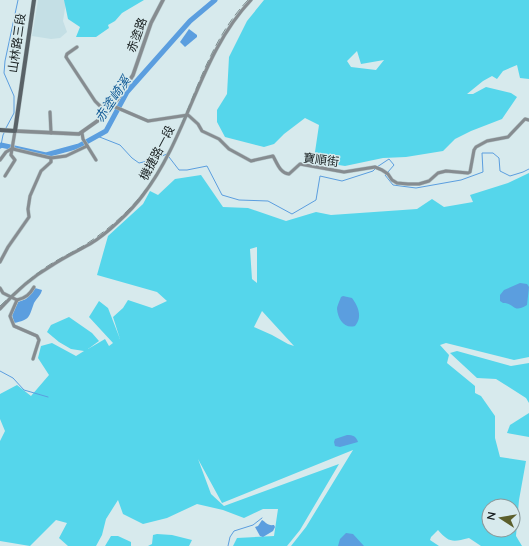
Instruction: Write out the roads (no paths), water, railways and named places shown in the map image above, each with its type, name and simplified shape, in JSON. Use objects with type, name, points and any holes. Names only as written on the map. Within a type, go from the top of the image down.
[{"type":"main road","name":"山林路三段","points":[[15,131],[34,0]]},
{"type":"main road","points":[[0,130],[15,131]]},
{"type":"street","name":"赤塗路","points":[[82,133],[107,114],[114,106],[133,75],[151,23],[163,0]]},
{"type":"street","name":"機捷路一段","points":[[0,309],[10,297],[50,266],[92,243],[121,219],[142,196],[156,177],[168,155],[216,48],[226,31],[251,0]]},
{"type":"street","points":[[77,46],[67,54],[66,57],[95,101],[107,114]]},
{"type":"street","points":[[114,106],[148,121],[187,115]]},
{"type":"street","points":[[50,112],[51,133]]},
{"type":"street","name":"寶順街","points":[[187,115],[198,124],[202,131],[219,139],[229,149],[251,161],[273,156],[281,170],[285,173],[289,174],[300,164],[344,172],[375,167],[388,174],[392,180],[397,183],[419,184],[429,181],[438,173],[446,171],[470,172],[474,150],[476,147],[487,141],[508,137],[525,119],[529,120]]},
{"type":"street","points":[[5,176],[15,160],[11,155],[15,131],[82,133],[83,139],[96,160]]},
{"type":"street","points":[[0,160],[6,152],[13,149],[51,158],[66,156],[87,145]]},
{"type":"street","points":[[0,262],[8,247],[29,217],[28,209],[30,196],[41,171],[51,162],[51,158]]},
{"type":"street","points":[[0,288],[1,291],[17,300],[23,299],[30,294],[34,287]]},
{"type":"street","points":[[17,300],[10,316],[14,326],[37,336],[39,340],[33,359]]},
{"type":"waterway","points":[[6,128],[14,113],[14,96],[4,73],[5,61],[18,0]]},
{"type":"waterway","name":"赤塗崎溪","points":[[0,146],[46,155],[79,146],[106,131],[127,92],[190,21],[215,0]]},
{"type":"waterway","points":[[1,145],[5,131]]},
{"type":"waterway","points":[[97,136],[120,145],[139,163],[167,154]]},
{"type":"waterway","points":[[386,174],[385,175],[393,185],[416,188],[461,180],[483,172],[482,153],[493,153],[499,158],[500,171],[510,176],[529,169]]},
{"type":"waterway","points":[[169,157],[179,170],[207,166],[222,195],[239,200],[268,201],[292,214],[316,200],[320,176],[342,181],[375,169]]},
{"type":"waterway","points":[[377,167],[389,159],[394,165],[388,172]]},
{"type":"waterway","points":[[0,371],[13,378],[24,390],[48,397]]},
{"type":"waterway","points":[[228,546],[230,537],[234,531],[253,525],[262,518]]},
{"type":"railway","points":[[0,306],[46,267],[93,240],[122,216],[139,198],[153,179],[166,157],[218,41],[248,0]]}]
